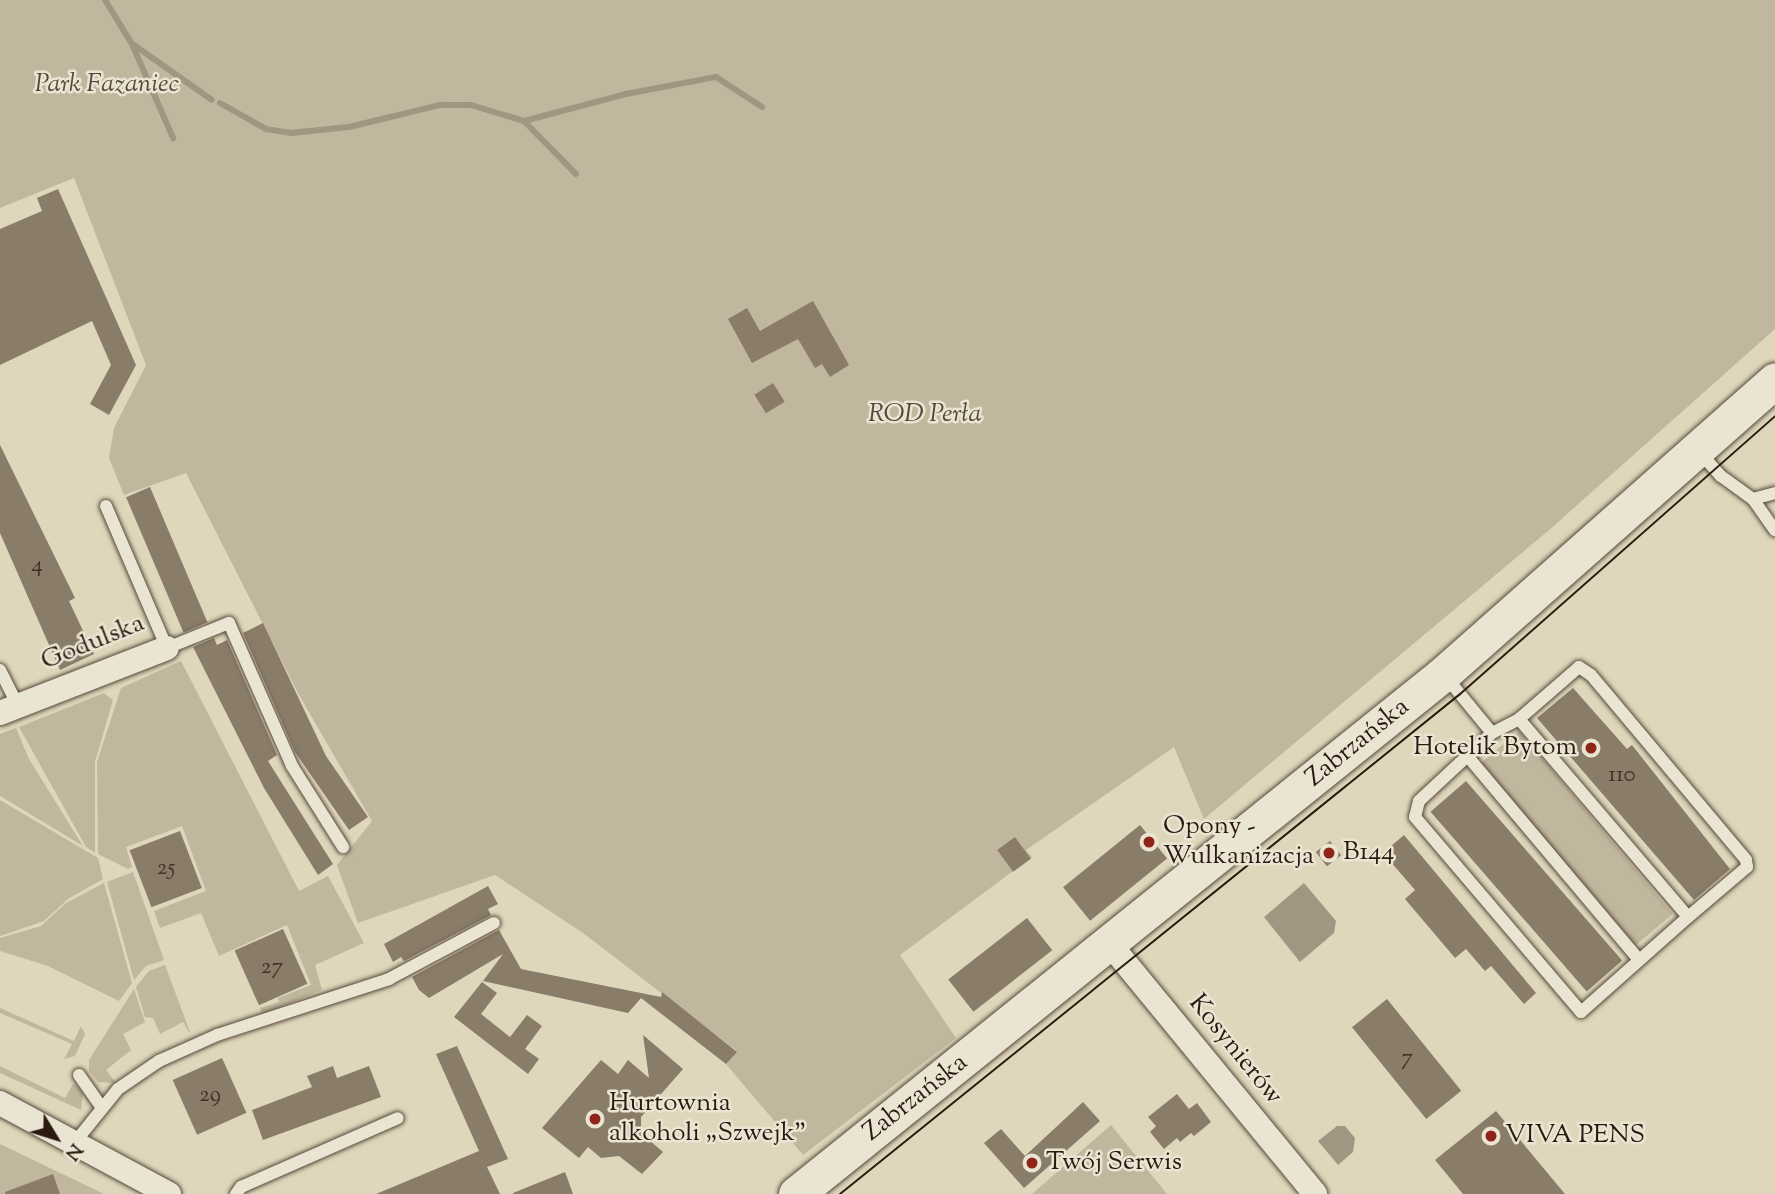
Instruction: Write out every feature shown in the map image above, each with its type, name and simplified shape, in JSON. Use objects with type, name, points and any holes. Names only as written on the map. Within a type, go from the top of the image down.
[{"type":"street","name":"Zabrzańska","points":[[796,1194],[1443,674],[1775,380]]},
{"type":"street","name":"Godulska","points":[[9,710],[167,648]]},
{"type":"street","name":"Kosynierów","points":[[1109,943],[1315,1194]]},
{"type":"street","points":[[0,1103],[76,1141],[169,1194]]},
{"type":"lane","points":[[1698,450],[1721,476],[1754,499],[1775,530]]},
{"type":"lane","points":[[1754,499],[1775,493]]},
{"type":"lane","name":"Godulska","points":[[106,506],[167,648]]},
{"type":"lane","points":[[167,648],[229,623],[292,766],[343,847]]},
{"type":"lane","points":[[1579,667],[1591,675],[1746,860],[1747,867],[1581,1012],[1415,817],[1419,802],[1469,758],[1492,733],[1519,719],[1579,667]]},
{"type":"lane","name":"Godulska","points":[[0,670],[9,710]]},
{"type":"lane","points":[[1443,674],[1492,733]]},
{"type":"lane","points":[[1519,719],[1688,917]]},
{"type":"lane","points":[[1469,758],[1639,960]]},
{"type":"lane","points":[[76,1141],[126,1082],[159,1060],[217,1035],[389,979],[494,923]]},
{"type":"lane","points":[[79,1075],[102,1108]]},
{"type":"lane","points":[[236,1194],[241,1187],[398,1118]]},
{"type":"green space","name":"ROD Perła","points":[[0,0],[1775,0],[1775,329],[1548,531],[1204,819],[1174,747],[1026,850],[1032,857],[900,955],[956,1038],[803,1155],[726,1064],[737,1051],[583,933],[495,875],[358,923],[337,865],[372,821],[299,695],[186,473],[124,495],[109,458],[114,428],[146,365],[74,178],[0,208]]},
{"type":"green space","points":[[181,661],[299,891],[328,876],[364,943],[315,965],[322,990],[262,1014],[260,1008],[279,1002],[278,998],[311,985],[287,925],[219,956],[201,913],[160,928],[154,911],[206,891],[182,826],[126,847],[132,867],[128,869],[98,854],[97,762],[121,688]]},
{"type":"green space","points":[[104,693],[113,700],[95,762],[95,853],[86,847],[19,727]]},
{"type":"green space","points":[[16,728],[29,759],[83,846],[0,796],[0,734]]},
{"type":"green space","points":[[1519,731],[1673,914],[1634,946],[1481,763]]},
{"type":"green space","points":[[0,800],[98,858],[103,879],[68,899],[44,921],[0,936]]},
{"type":"green space","points":[[133,872],[164,960],[146,966],[134,980],[107,882]]},
{"type":"green space","points":[[104,883],[132,983],[119,1001],[48,966],[0,951],[0,938],[41,926],[66,903]]},
{"type":"green space","points":[[165,965],[190,1032],[183,1022],[160,1034],[153,1018],[145,1017],[136,987],[149,971]]},
{"type":"green space","points":[[134,989],[145,1022],[123,1034],[131,1050],[106,1070],[116,1083],[98,1082],[89,1071],[89,1060]]},
{"type":"green space","points":[[0,1008],[74,1041],[81,1026],[85,1034],[75,1056],[64,1059],[72,1044],[0,1013]]},
{"type":"green space","points":[[0,1066],[65,1098],[73,1084],[76,1085],[83,1093],[81,1110],[0,1073]]},
{"type":"green space","points":[[1111,1125],[1167,1194],[1032,1194]]},
{"type":"green space","points":[[0,1144],[104,1194],[0,1194]]},
{"type":"shaded area","points":[[1304,883],[1336,921],[1334,933],[1300,962],[1264,917]]},
{"type":"shaded area","points":[[1337,1126],[1345,1126],[1355,1138],[1353,1152],[1338,1165],[1318,1141]]},
{"type":"building","points":[[58,189],[136,365],[109,415],[90,404],[111,365],[92,321],[0,365],[0,229],[42,211],[37,198]]},
{"type":"building","points":[[813,301],[849,365],[830,377],[822,364],[815,368],[798,339],[752,363],[728,319],[747,308],[760,331]]},
{"type":"building","points":[[773,383],[785,402],[766,413],[754,395]]},
{"type":"building","points":[[0,445],[75,598],[69,601],[94,654],[60,670],[0,533]]},
{"type":"building","points":[[150,487],[207,622],[184,632],[126,497]]},
{"type":"building","points":[[263,623],[326,756],[368,817],[349,830],[295,752],[243,633]]},
{"type":"building","points":[[214,638],[217,645],[227,640],[277,755],[268,761],[333,864],[318,875],[264,788],[193,647]]},
{"type":"building","points":[[1573,688],[1627,749],[1632,745],[1730,869],[1694,900],[1537,718]]},
{"type":"building","points":[[1466,781],[1622,961],[1587,991],[1431,812]]},
{"type":"building","points":[[1140,825],[1167,858],[1090,921],[1063,887]]},
{"type":"building","points":[[180,831],[202,888],[151,907],[130,850]]},
{"type":"building","points":[[1404,835],[1536,993],[1524,1004],[1491,966],[1485,971],[1466,949],[1455,958],[1405,899],[1415,890],[1383,853]]},
{"type":"building","points":[[1015,837],[1031,859],[1013,872],[997,850]]},
{"type":"building","name":"B144","points":[[1330,841],[1341,855],[1327,866],[1316,852]]},
{"type":"building","points":[[488,886],[498,904],[488,909],[491,915],[404,961],[401,957],[393,962],[384,944]]},
{"type":"building","points":[[1027,918],[1052,950],[973,1012],[948,980]]},
{"type":"building","points":[[283,929],[307,984],[259,1005],[235,951]]},
{"type":"building","points":[[499,930],[521,969],[661,997],[662,992],[737,1052],[726,1064],[641,998],[628,1013],[483,981],[503,954],[429,998],[419,990],[412,977]]},
{"type":"building","points":[[482,982],[497,993],[481,1014],[510,1037],[527,1015],[542,1026],[525,1049],[539,1059],[528,1074],[454,1017]]},
{"type":"building","points":[[1387,999],[1461,1091],[1426,1119],[1352,1027]]},
{"type":"building","name":"Hurtownia alkoholi „Szwejk”","points":[[643,1035],[683,1069],[641,1117],[641,1133],[663,1152],[642,1174],[619,1156],[601,1158],[588,1147],[579,1158],[542,1128],[601,1060],[618,1074],[628,1060],[649,1078]]},
{"type":"building","points":[[457,1046],[508,1159],[487,1167],[500,1194],[376,1194],[479,1151],[436,1054]]},
{"type":"building","points":[[222,1058],[246,1113],[197,1135],[173,1080]]},
{"type":"building","points":[[333,1066],[337,1078],[369,1066],[381,1097],[263,1140],[252,1110],[312,1087],[307,1076]]},
{"type":"building","points":[[1177,1094],[1189,1109],[1197,1103],[1211,1122],[1194,1136],[1191,1133],[1180,1142],[1177,1138],[1164,1149],[1150,1132],[1156,1126],[1148,1117]]},
{"type":"building","points":[[1083,1102],[1100,1121],[1024,1188],[984,1143],[1001,1129],[1025,1156]]},
{"type":"building","name":"VIVA PENS","points":[[1496,1111],[1565,1194],[1463,1194],[1435,1160]]},
{"type":"building","points":[[565,1172],[573,1194],[513,1194],[513,1193]]},
{"type":"building","points":[[53,1174],[60,1194],[5,1194],[5,1192]]},
{"type":"waterway","points":[[105,0],[132,44],[173,138]]},
{"type":"waterway","points":[[134,45],[212,100]]},
{"type":"waterway","points":[[524,121],[626,94],[716,77],[762,107]]},
{"type":"waterway","points":[[220,103],[266,129],[291,133],[349,127],[440,105],[471,105],[524,121],[576,174]]},
{"type":"tram line","points":[[840,1194],[1460,694],[1775,416]]},
{"type":"place","name":"Hotelik Bytom","points":[[1591,748]]},
{"type":"place","name":"Opony - Wulkanizacja","points":[[1149,842]]},
{"type":"place","name":"B144","points":[[1329,853]]},
{"type":"place","name":"Hurtownia alkoholi „Szwejk”","points":[[595,1119]]},
{"type":"place","name":"VIVA PENS","points":[[1491,1136]]},
{"type":"place","name":"Twój Serwis","points":[[1032,1163]]},
{"type":"park label","name":"Park Fazaniec","points":[[107,85]]}]
